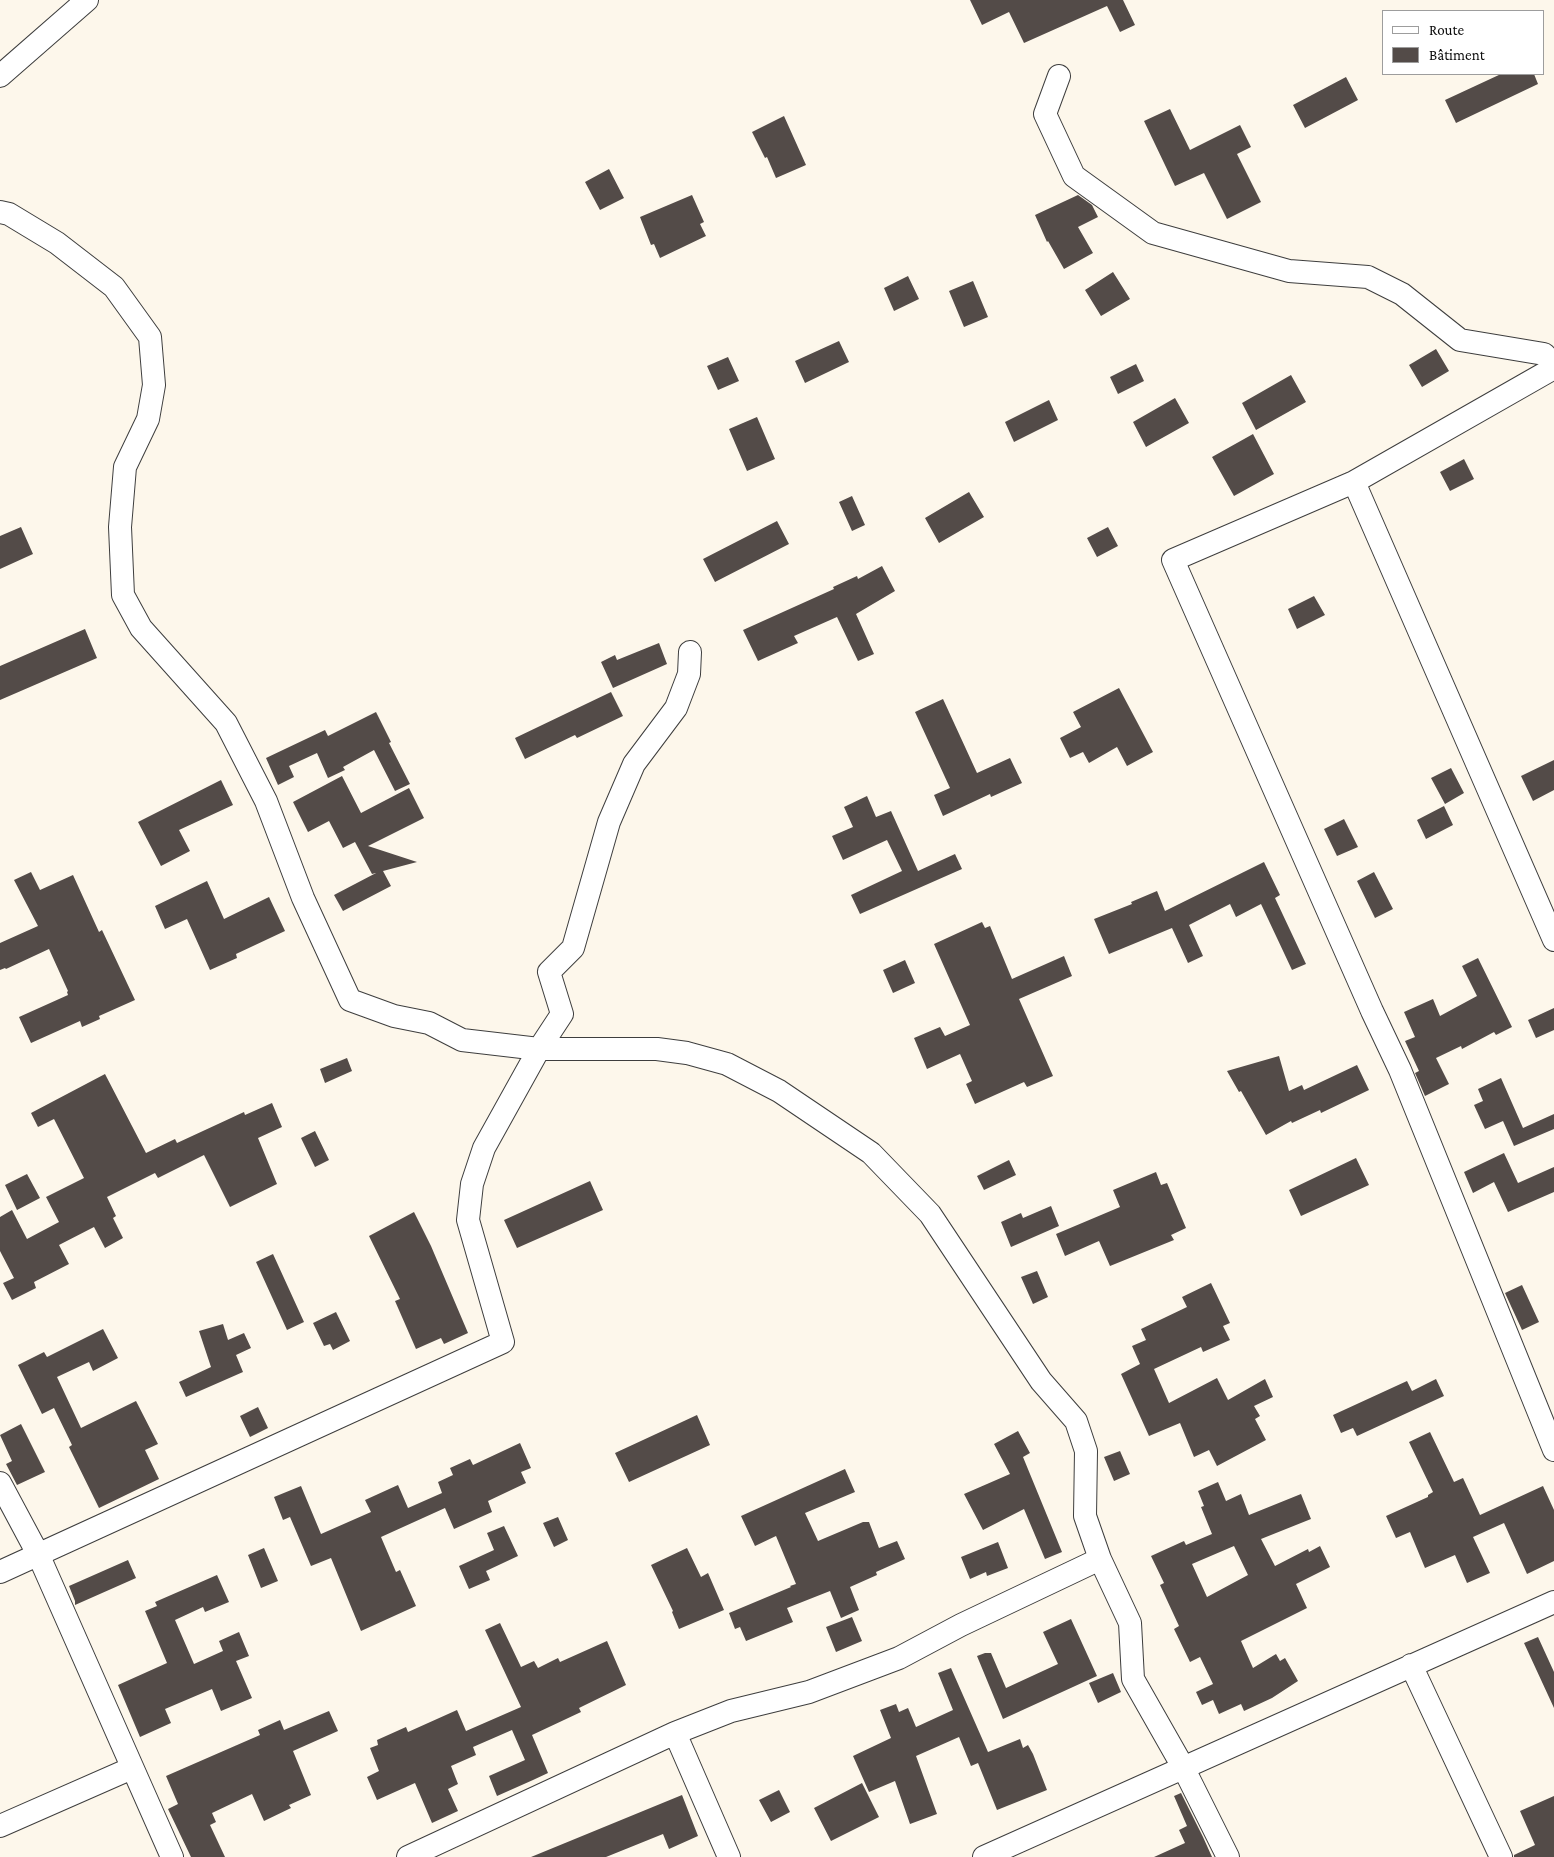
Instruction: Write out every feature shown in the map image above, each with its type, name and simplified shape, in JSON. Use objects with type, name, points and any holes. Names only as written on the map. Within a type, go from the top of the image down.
[{"type":"street","points":[[0,76],[87,0]]},
{"type":"street","points":[[1060,76],[1045,114],[1074,176],[1153,233],[1289,271],[1368,277],[1402,294],[1460,340],[1544,354],[1554,364]]},
{"type":"street","points":[[0,212],[9,214],[57,242],[114,287],[150,337],[154,385],[148,420],[125,466],[120,527],[123,595],[141,628],[226,723],[266,802],[303,898],[350,1000],[394,1016],[429,1023],[462,1040],[539,1049],[657,1049],[687,1053],[726,1064],[780,1091],[871,1153],[930,1214],[1041,1381],[1076,1421],[1086,1451],[1085,1516],[1100,1559],[1130,1622],[1133,1679],[1184,1767],[1228,1857]]},
{"type":"street","points":[[1554,368],[1354,482],[1173,560],[1372,1011],[1400,1070],[1554,1450]]},
{"type":"street","points":[[1354,482],[1554,940]]},
{"type":"street","points":[[0,1572],[503,1342],[468,1220],[472,1184],[484,1148],[539,1049],[562,1014],[548,972],[573,948],[609,822],[634,764],[676,708],[689,674],[690,652]]},
{"type":"street","points":[[0,1483],[38,1554],[172,1857]]},
{"type":"street","points":[[408,1857],[675,1733],[731,1711],[809,1692],[899,1658],[1100,1559]]},
{"type":"street","points":[[986,1856],[1554,1602]]},
{"type":"street","points":[[1411,1665],[1500,1857]]},
{"type":"street","points":[[675,1733],[729,1857]]},
{"type":"street","points":[[0,1826],[132,1768]]},
{"type":"building","points":[[970,0],[1123,0],[1135,25],[1120,32],[1107,6],[1024,43],[1009,12],[982,25]]},
{"type":"building","points":[[1499,75],[1534,75],[1538,84],[1456,123],[1445,100]]},
{"type":"building","points":[[1346,77],[1358,100],[1305,128],[1293,105]]},
{"type":"building","points":[[1170,109],[1190,150],[1240,125],[1251,147],[1237,154],[1261,202],[1227,219],[1204,173],[1175,186],[1144,121]]},
{"type":"building","points":[[784,116],[806,165],[776,178],[767,157],[765,158],[752,132]]},
{"type":"building","points":[[609,169],[624,198],[600,210],[585,182]]},
{"type":"building","points":[[692,195],[704,222],[700,224],[706,236],[660,258],[654,244],[651,245],[640,217]]},
{"type":"building","points":[[1078,195],[1092,205],[1098,217],[1078,227],[1093,253],[1064,269],[1047,242],[1035,215]]},
{"type":"building","points":[[1113,272],[1130,299],[1101,316],[1085,290]]},
{"type":"building","points":[[908,276],[919,299],[894,311],[884,288]]},
{"type":"building","points":[[973,281],[988,317],[964,327],[949,291]]},
{"type":"building","points":[[839,341],[849,362],[805,383],[795,361]]},
{"type":"building","points":[[1436,349],[1449,371],[1422,387],[1409,365]]},
{"type":"building","points":[[728,357],[739,381],[718,390],[707,366]]},
{"type":"building","points":[[1136,364],[1144,381],[1118,394],[1110,377]]},
{"type":"building","points":[[1291,375],[1306,402],[1256,430],[1242,403]]},
{"type":"building","points":[[1175,398],[1189,423],[1146,447],[1133,422]]},
{"type":"building","points":[[1049,400],[1058,420],[1014,442],[1005,422]]},
{"type":"building","points":[[757,417],[775,459],[747,471],[729,429]]},
{"type":"building","points":[[1253,434],[1274,474],[1234,496],[1212,457]]},
{"type":"building","points":[[1464,459],[1474,479],[1450,491],[1440,472]]},
{"type":"building","points":[[969,492],[984,517],[939,543],[925,518]]},
{"type":"building","points":[[852,496],[865,525],[852,531],[839,502]]},
{"type":"building","points":[[777,521],[789,544],[715,582],[703,559]]},
{"type":"building","points":[[21,527],[33,554],[0,569],[0,536]]},
{"type":"building","points":[[1108,527],[1118,546],[1097,557],[1087,538]]},
{"type":"building","points":[[882,566],[895,591],[856,614],[874,654],[858,661],[837,617],[794,636],[798,643],[758,661],[743,630],[834,589],[833,587],[857,576],[858,579]]},
{"type":"building","points":[[1314,596],[1325,615],[1297,629],[1288,609]]},
{"type":"building","points":[[85,629],[97,658],[0,700],[0,666]]},
{"type":"building","points":[[659,643],[667,664],[613,688],[601,662],[615,655],[617,660]]},
{"type":"building","points":[[1119,688],[1153,752],[1127,766],[1117,747],[1089,763],[1083,752],[1070,758],[1060,738],[1081,727],[1073,712]]},
{"type":"building","points":[[611,692],[623,716],[577,738],[575,735],[525,759],[515,738]]},
{"type":"building","points":[[943,699],[977,773],[1010,758],[1022,783],[991,797],[990,794],[943,816],[934,795],[950,788],[915,712]]},
{"type":"building","points":[[376,712],[410,784],[395,791],[374,750],[343,767],[345,770],[328,778],[317,753],[289,766],[294,777],[278,785],[266,758],[325,730],[328,736]]},
{"type":"building","points":[[1554,760],[1554,790],[1533,801],[1521,776]]},
{"type":"building","points":[[1451,768],[1464,793],[1445,804],[1431,778]]},
{"type":"building","points":[[342,776],[361,813],[409,788],[424,818],[368,846],[417,862],[383,871],[391,886],[343,911],[334,895],[376,873],[372,874],[355,842],[343,848],[329,821],[308,832],[293,802]]},
{"type":"building","points":[[221,780],[233,805],[179,830],[190,851],[161,866],[138,822]]},
{"type":"building","points":[[867,796],[876,817],[891,811],[918,871],[955,854],[962,869],[860,914],[851,895],[902,871],[887,840],[843,860],[832,836],[853,827],[844,807]]},
{"type":"building","points":[[1444,806],[1453,825],[1426,839],[1417,820]]},
{"type":"building","points":[[1344,819],[1358,847],[1337,856],[1324,829]]},
{"type":"building","points":[[1264,862],[1280,895],[1275,898],[1306,964],[1292,970],[1261,904],[1236,917],[1230,904],[1189,925],[1203,956],[1188,963],[1172,928],[1109,954],[1094,919],[1132,904],[1131,902],[1157,891],[1165,911]]},
{"type":"building","points":[[31,872],[40,890],[73,875],[99,932],[102,930],[135,1000],[99,1016],[100,1019],[82,1027],[80,1021],[31,1043],[19,1017],[68,995],[68,991],[49,949],[0,970],[0,943],[38,926],[14,880]]},
{"type":"building","points":[[1374,872],[1393,909],[1375,918],[1357,881]]},
{"type":"building","points":[[207,881],[224,919],[269,897],[285,931],[236,954],[237,958],[210,970],[187,919],[165,929],[155,906]]},
{"type":"building","points":[[982,922],[985,928],[990,926],[1012,979],[1064,956],[1072,976],[1019,999],[1053,1076],[1027,1087],[1024,1082],[975,1104],[966,1084],[972,1081],[960,1054],[927,1069],[914,1038],[940,1027],[945,1036],[970,1025],[934,944]]},
{"type":"building","points":[[1478,958],[1512,1027],[1496,1035],[1494,1032],[1462,1049],[1461,1046],[1436,1058],[1449,1084],[1425,1096],[1415,1073],[1419,1071],[1405,1041],[1415,1037],[1404,1012],[1433,999],[1440,1016],[1477,996],[1462,966]]},
{"type":"building","points":[[905,960],[915,983],[893,993],[883,970]]},
{"type":"building","points":[[1554,1008],[1554,1030],[1536,1038],[1528,1020]]},
{"type":"building","points":[[1279,1056],[1289,1091],[1302,1085],[1304,1090],[1357,1065],[1369,1090],[1321,1113],[1320,1110],[1292,1123],[1291,1121],[1266,1135],[1241,1091],[1239,1092],[1227,1071]]},
{"type":"building","points":[[347,1058],[352,1071],[325,1083],[320,1069]]},
{"type":"building","points":[[105,1074],[146,1153],[175,1139],[177,1143],[244,1112],[245,1115],[272,1103],[282,1127],[258,1138],[277,1184],[230,1207],[204,1155],[158,1178],[155,1173],[107,1197],[116,1216],[113,1218],[123,1238],[105,1248],[94,1227],[59,1245],[69,1264],[34,1282],[36,1288],[12,1300],[3,1283],[14,1278],[0,1251],[0,1217],[12,1210],[27,1239],[59,1222],[46,1197],[84,1178],[54,1119],[38,1127],[31,1113]]},
{"type":"building","points":[[1501,1078],[1523,1128],[1554,1114],[1554,1129],[1514,1146],[1503,1121],[1485,1129],[1474,1105],[1483,1101],[1478,1089]]},
{"type":"building","points":[[315,1131],[329,1160],[315,1167],[301,1138]]},
{"type":"building","points":[[1504,1153],[1518,1183],[1554,1167],[1554,1192],[1508,1212],[1494,1182],[1473,1193],[1464,1172]]},
{"type":"building","points":[[1356,1158],[1369,1185],[1301,1216],[1289,1190]]},
{"type":"building","points":[[1009,1160],[1016,1175],[984,1190],[977,1176]]},
{"type":"building","points":[[1156,1172],[1161,1185],[1167,1183],[1186,1228],[1171,1235],[1174,1240],[1110,1266],[1099,1241],[1065,1256],[1056,1234],[1120,1207],[1113,1190]]},
{"type":"building","points":[[27,1174],[40,1198],[17,1210],[5,1185]]},
{"type":"building","points":[[590,1181],[603,1210],[517,1248],[504,1220]]},
{"type":"building","points":[[1051,1206],[1059,1226],[1011,1247],[1001,1222],[1021,1213],[1023,1218]]},
{"type":"building","points":[[414,1212],[431,1246],[468,1333],[444,1344],[441,1338],[416,1349],[395,1301],[400,1299],[369,1236]]},
{"type":"building","points":[[273,1254],[304,1322],[287,1330],[256,1262]]},
{"type":"building","points":[[1037,1271],[1048,1297],[1033,1304],[1021,1277]]},
{"type":"building","points":[[1211,1283],[1230,1323],[1223,1326],[1230,1340],[1203,1352],[1201,1347],[1154,1369],[1169,1403],[1217,1378],[1228,1400],[1265,1379],[1273,1397],[1254,1406],[1260,1416],[1255,1419],[1266,1440],[1217,1466],[1209,1450],[1194,1457],[1180,1423],[1149,1436],[1121,1374],[1140,1364],[1132,1346],[1146,1340],[1141,1329],[1187,1307],[1182,1297]]},
{"type":"building","points":[[1522,1285],[1539,1322],[1522,1330],[1505,1293]]},
{"type":"building","points":[[336,1312],[350,1341],[333,1350],[330,1344],[324,1346],[313,1323]]},
{"type":"building","points":[[223,1324],[228,1340],[244,1333],[251,1348],[236,1355],[243,1372],[186,1397],[179,1382],[211,1367],[199,1331]]},
{"type":"building","points":[[103,1329],[118,1358],[93,1371],[89,1362],[57,1377],[81,1428],[136,1401],[158,1444],[145,1450],[159,1479],[99,1508],[69,1447],[72,1445],[54,1408],[42,1414],[18,1365],[44,1352],[47,1357]]},
{"type":"building","points":[[1436,1379],[1444,1396],[1357,1436],[1353,1428],[1341,1433],[1333,1415],[1407,1381],[1412,1391]]},
{"type":"building","points":[[258,1407],[268,1428],[250,1437],[240,1416]]},
{"type":"building","points":[[697,1415],[710,1445],[629,1482],[615,1453]]},
{"type":"building","points":[[21,1424],[45,1472],[17,1485],[6,1464],[12,1461],[0,1435]]},
{"type":"building","points":[[1018,1431],[1030,1453],[1023,1457],[1062,1552],[1045,1559],[1024,1509],[983,1530],[964,1494],[1010,1474],[994,1444]]},
{"type":"building","points":[[1430,1432],[1454,1482],[1463,1478],[1480,1515],[1543,1486],[1554,1510],[1554,1561],[1527,1574],[1504,1523],[1473,1537],[1490,1573],[1467,1583],[1455,1555],[1425,1568],[1410,1532],[1396,1538],[1386,1516],[1428,1497],[1433,1492],[1409,1442]]},
{"type":"building","points":[[520,1443],[531,1468],[521,1472],[526,1483],[488,1501],[492,1512],[454,1529],[445,1508],[381,1537],[396,1572],[400,1570],[416,1606],[361,1631],[331,1558],[311,1566],[290,1517],[283,1520],[274,1497],[301,1486],[321,1534],[371,1512],[365,1500],[398,1485],[408,1508],[442,1493],[438,1482],[453,1475],[450,1468],[470,1459],[473,1465]]},
{"type":"building","points":[[1120,1451],[1130,1474],[1114,1481],[1104,1457]]},
{"type":"building","points":[[845,1469],[855,1492],[805,1513],[818,1541],[863,1522],[869,1522],[879,1548],[897,1541],[905,1559],[876,1572],[877,1575],[850,1587],[859,1610],[841,1618],[830,1591],[787,1608],[793,1622],[746,1641],[740,1627],[735,1629],[729,1613],[796,1584],[776,1536],[755,1546],[741,1516]]},
{"type":"building","points":[[1218,1482],[1226,1501],[1241,1494],[1249,1515],[1301,1494],[1311,1519],[1261,1539],[1275,1566],[1308,1549],[1309,1552],[1320,1546],[1330,1567],[1296,1584],[1307,1608],[1241,1641],[1253,1668],[1276,1654],[1280,1661],[1285,1658],[1298,1681],[1272,1698],[1244,1711],[1241,1704],[1219,1714],[1213,1700],[1202,1705],[1196,1692],[1213,1684],[1200,1657],[1190,1662],[1174,1629],[1179,1626],[1160,1585],[1164,1583],[1151,1556],[1184,1541],[1186,1545],[1212,1534],[1201,1507],[1204,1506],[1198,1491]],"holes":[[[1234,1546],[1248,1575],[1207,1597],[1192,1564]]]},
{"type":"building","points":[[558,1517],[568,1540],[554,1547],[543,1523]]},
{"type":"building","points":[[504,1526],[518,1556],[486,1571],[490,1580],[469,1589],[459,1566],[494,1550],[487,1533]]},
{"type":"building","points":[[998,1542],[1008,1568],[987,1576],[986,1572],[970,1579],[961,1557]]},
{"type":"building","points":[[264,1548],[278,1581],[261,1588],[248,1555]]},
{"type":"building","points":[[687,1548],[701,1577],[708,1573],[724,1610],[679,1629],[673,1611],[651,1565]]},
{"type":"building","points":[[128,1560],[136,1578],[75,1605],[69,1586]]},
{"type":"building","points":[[217,1575],[229,1602],[205,1612],[203,1607],[175,1620],[194,1664],[223,1651],[219,1641],[239,1632],[249,1656],[236,1661],[252,1698],[221,1711],[212,1689],[165,1709],[171,1723],[140,1737],[118,1685],[167,1663],[145,1611],[157,1606],[155,1602]]},
{"type":"building","points":[[852,1617],[862,1641],[836,1652],[826,1627]]},
{"type":"building","points":[[1071,1619],[1097,1676],[1003,1719],[977,1656],[991,1653],[1006,1688],[1058,1664],[1043,1632]]},
{"type":"building","points":[[500,1623],[521,1667],[534,1661],[538,1668],[558,1658],[560,1662],[607,1641],[626,1685],[579,1708],[581,1712],[532,1735],[548,1773],[533,1780],[497,1796],[489,1776],[525,1760],[512,1730],[473,1747],[476,1755],[451,1766],[458,1784],[448,1789],[458,1811],[432,1823],[415,1783],[377,1800],[367,1777],[379,1771],[370,1748],[378,1745],[377,1740],[406,1727],[408,1732],[457,1710],[466,1731],[521,1707],[485,1630]]},
{"type":"building","points":[[1538,1637],[1554,1672],[1554,1708],[1524,1643]]},
{"type":"building","points":[[951,1668],[988,1752],[1020,1739],[1023,1748],[1028,1745],[1033,1754],[1047,1790],[997,1810],[978,1763],[971,1766],[959,1737],[916,1756],[937,1814],[910,1824],[895,1781],[869,1792],[853,1756],[891,1738],[880,1710],[896,1704],[899,1712],[908,1708],[916,1727],[953,1710],[938,1673]]},
{"type":"building","points":[[1113,1673],[1121,1692],[1098,1703],[1089,1683]]},
{"type":"building","points":[[329,1711],[338,1731],[293,1751],[311,1795],[289,1805],[291,1808],[264,1821],[252,1794],[212,1813],[216,1822],[210,1825],[225,1857],[191,1857],[168,1809],[178,1804],[166,1776],[260,1735],[258,1730],[280,1720],[284,1730]]},
{"type":"building","points":[[862,1783],[879,1817],[831,1841],[814,1808]]},
{"type":"building","points":[[779,1790],[790,1812],[771,1822],[759,1800]]},
{"type":"building","points":[[1181,1793],[1212,1857],[1154,1857],[1185,1843],[1179,1830],[1187,1826],[1174,1796]]},
{"type":"building","points":[[682,1795],[698,1836],[669,1849],[663,1834],[606,1857],[531,1857]]},
{"type":"building","points":[[1554,1796],[1554,1857],[1514,1857],[1514,1855],[1535,1845],[1520,1811]]}]
